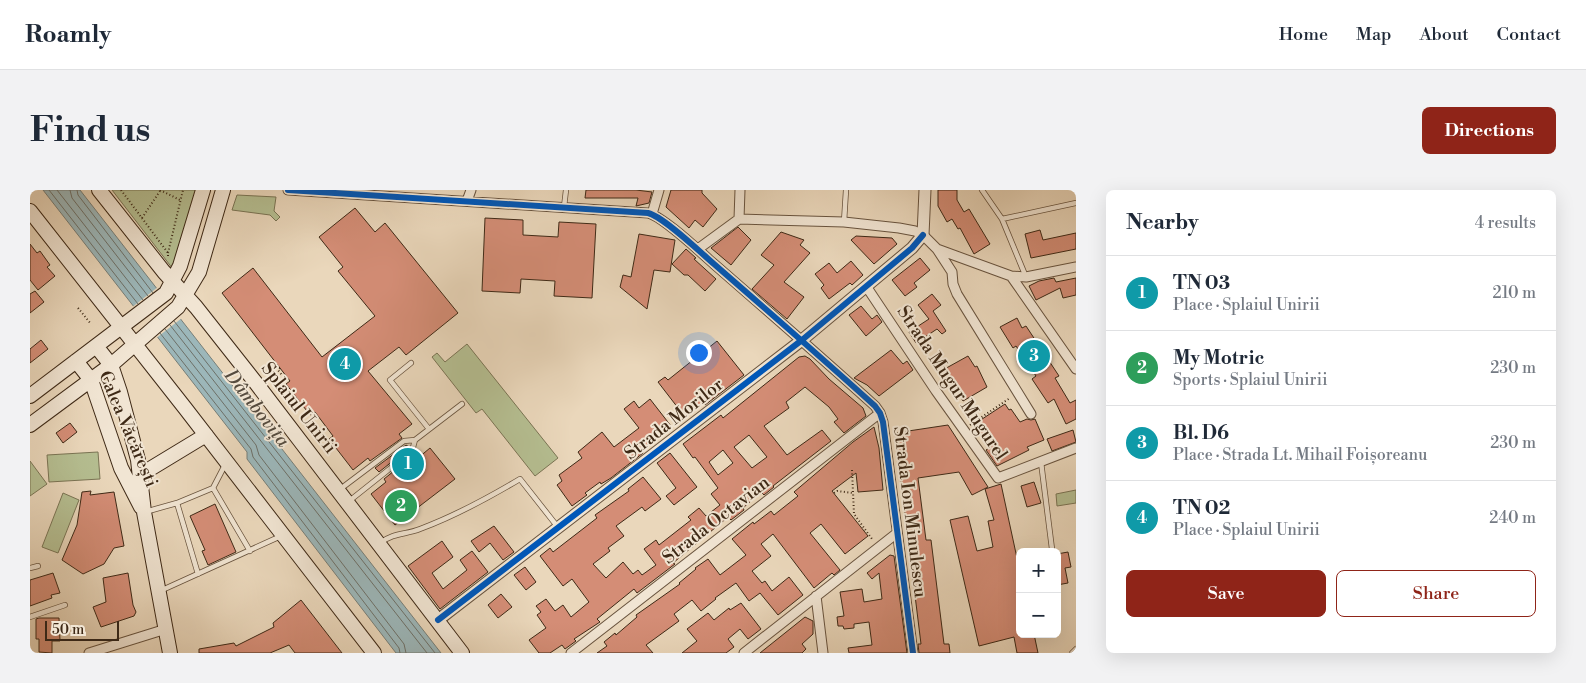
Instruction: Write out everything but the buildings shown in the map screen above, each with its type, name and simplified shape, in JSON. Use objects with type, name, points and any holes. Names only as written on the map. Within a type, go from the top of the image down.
[{"type":"main road","name":"Splaiul Unirii","points":[[99,190],[256,383],[462,653]]},
{"type":"main road","points":[[30,396],[163,295],[169,277],[182,260],[203,190]]},
{"type":"main road","points":[[30,425],[110,365],[175,310],[197,277],[223,190]]},
{"type":"main road","points":[[30,211],[374,653]]},
{"type":"main road","name":"Calea Văcărești","points":[[96,346],[110,365],[120,392],[140,474],[144,512],[170,653]]},
{"type":"main road","name":"Calea Văcărești","points":[[76,361],[91,380],[121,468],[144,512]]},
{"type":"main road","points":[[140,474],[206,435]]},
{"type":"street","points":[[288,190],[467,200],[652,214],[660,190]]},
{"type":"street","points":[[467,200],[471,190]]},
{"type":"street","points":[[739,218],[740,190]]},
{"type":"street","points":[[923,235],[925,190]]},
{"type":"street","name":"Strada Ion Minulescu","points":[[652,214],[698,250],[802,340],[880,412],[883,422],[913,653]]},
{"type":"street","points":[[698,250],[739,218],[844,222],[899,228],[923,235],[937,249],[952,272],[953,284],[957,294],[1031,414]]},
{"type":"street","name":"Strada Morilor","points":[[438,620],[802,340],[912,248],[923,235]]},
{"type":"street","points":[[937,249],[1011,276],[1026,277],[1076,266]]},
{"type":"street","points":[[1011,276],[1076,369]]},
{"type":"street","name":"Strada Mugur Mugurel","points":[[866,286],[998,478],[1076,448]]},
{"type":"street","name":"Strada Octavian","points":[[571,653],[880,412]]},
{"type":"street","points":[[744,653],[898,533]]},
{"type":"street","points":[[816,596],[823,653]]},
{"type":"street","points":[[90,653],[166,629]]},
{"type":"lane","points":[[564,207],[566,190]]},
{"type":"lane","points":[[844,222],[846,190]]},
{"type":"lane","points":[[982,190],[1002,219],[1026,277]]},
{"type":"lane","points":[[1002,219],[1076,204]]},
{"type":"lane","points":[[411,363],[390,380],[429,429]]},
{"type":"lane","points":[[348,502],[412,451],[416,440],[462,404]]},
{"type":"lane","points":[[339,491],[404,441],[416,440]]},
{"type":"lane","points":[[144,512],[177,503],[213,488],[227,462]]},
{"type":"lane","points":[[1041,462],[1052,548]]},
{"type":"lane","points":[[379,544],[395,534],[418,530],[473,506],[520,479],[558,527]]},
{"type":"lane","points":[[213,488],[250,551]]},
{"type":"lane","points":[[177,503],[198,574]]},
{"type":"lane","points":[[159,592],[282,536]]},
{"type":"lane","points":[[30,568],[38,566]]},
{"type":"lane","points":[[30,617],[65,605]]},
{"type":"lane","points":[[1072,653],[1076,650]]},
{"type":"path","points":[[121,190],[168,253]]},
{"type":"path","points":[[142,218],[160,190],[180,200]]},
{"type":"path","points":[[169,277],[168,253],[183,190]]},
{"type":"path","points":[[78,308],[91,324]]},
{"type":"path","points":[[280,368],[278,370],[286,380]]},
{"type":"path","points":[[964,429],[1018,392]]},
{"type":"path","points":[[852,470],[854,514],[872,539]]},
{"type":"path","points":[[834,493],[837,491],[854,493]]},
{"type":"green space","points":[[112,190],[196,190],[173,269]]},
{"type":"green space","points":[[237,195],[276,197],[274,211],[280,217],[276,221],[270,215],[232,210]]},
{"type":"green space","points":[[467,344],[558,458],[535,476],[482,409],[476,413],[432,357],[437,353],[445,362]]},
{"type":"green space","points":[[98,452],[100,479],[49,482],[47,455]]},
{"type":"green space","points":[[30,461],[47,484],[30,496]]},
{"type":"green space","points":[[1076,490],[1076,503],[1057,506],[1056,494]]},
{"type":"green space","points":[[63,493],[79,500],[58,553],[42,547]]},
{"type":"water","points":[[43,190],[80,190],[441,653],[396,653],[247,459],[247,452]]},
{"type":"pier","points":[[158,287],[182,318],[155,339],[131,308]]},
{"type":"cycle path","points":[[288,190],[648,213],[663,221],[835,370],[875,406],[880,413],[883,422],[913,653]]},
{"type":"cycle path","points":[[438,620],[802,340],[912,248],[923,235]]},
{"type":"place","name":"Bl. D6","points":[[1034,356]]},
{"type":"place","name":"TN 02","points":[[345,364]]},
{"type":"place","name":"TN 03","points":[[408,464]]},
{"type":"place","name":"My Motric","points":[[401,506]]},
{"type":"water label","name":"Dâmbovița","points":[[257,408]]}]
